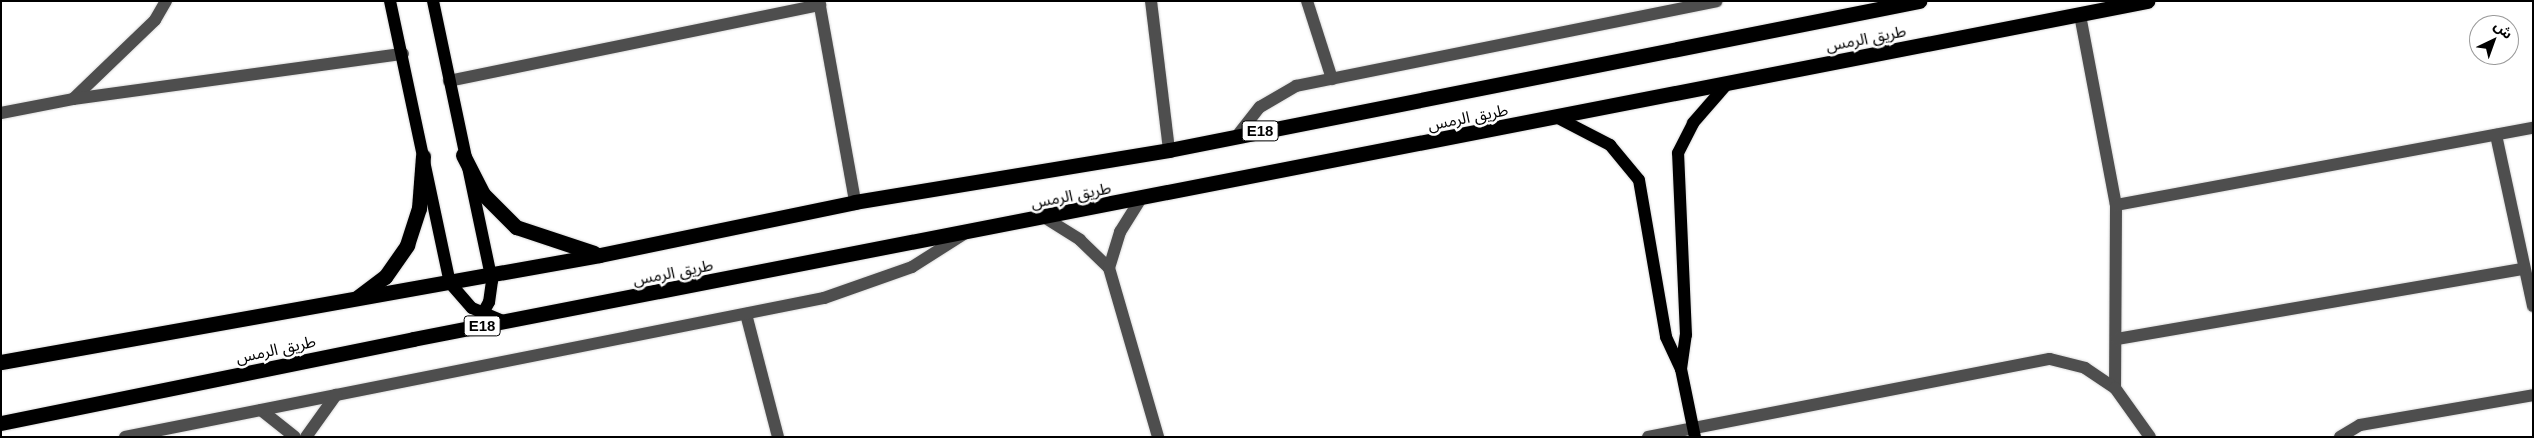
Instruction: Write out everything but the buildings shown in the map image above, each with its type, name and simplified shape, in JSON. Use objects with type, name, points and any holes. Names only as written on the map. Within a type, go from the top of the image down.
[{"type":"highway","name":"طريق الرمس","points":[[1,362],[600,255],[855,202],[1169,150],[1919,1]]},
{"type":"highway","name":"طريق الرمس","points":[[1,423],[473,328],[1047,219],[2147,1]]},
{"type":"highway","points":[[353,300],[384,277],[407,245],[419,208],[423,156]]},
{"type":"highway","points":[[463,156],[483,194],[516,227],[537,238],[600,255]]},
{"type":"main road","points":[[390,1],[403,54],[450,283],[463,301],[483,315],[510,322]]},
{"type":"main road","points":[[433,1],[463,156],[491,275],[483,315],[473,328]]},
{"type":"main road","points":[[1681,369],[1686,335],[1678,153],[1693,123],[1727,84]]},
{"type":"main road","points":[[1558,118],[1610,145],[1639,180],[1666,338],[1681,369],[1695,434]]},
{"type":"street","points":[[73,99],[155,20],[166,1]]},
{"type":"street","points":[[1151,1],[1169,150]]},
{"type":"street","points":[[1307,1],[1332,79]]},
{"type":"street","points":[[1237,136],[1277,94],[1332,79],[1716,1]]},
{"type":"street","points":[[449,82],[819,3],[855,202]]},
{"type":"street","points":[[2080,15],[2116,205],[2117,339],[2115,388]]},
{"type":"street","points":[[1,113],[73,99],[403,54]]},
{"type":"street","points":[[2116,205],[2533,128]]},
{"type":"street","points":[[2496,134],[2522,269],[2533,306]]},
{"type":"street","points":[[1109,268],[1120,232],[1140,200]]},
{"type":"street","points":[[1047,219],[1080,240],[1109,268],[1158,437]]},
{"type":"street","points":[[125,437],[824,298],[881,280],[964,234]]},
{"type":"street","points":[[2117,339],[2522,269]]},
{"type":"street","points":[[746,314],[778,437]]},
{"type":"street","points":[[1648,437],[1695,434],[2050,359],[2085,368],[2115,388],[2150,437]]},
{"type":"street","points":[[306,437],[336,395]]},
{"type":"street","points":[[2340,437],[2360,425],[2533,395]]},
{"type":"street","points":[[262,410],[295,437]]}]
